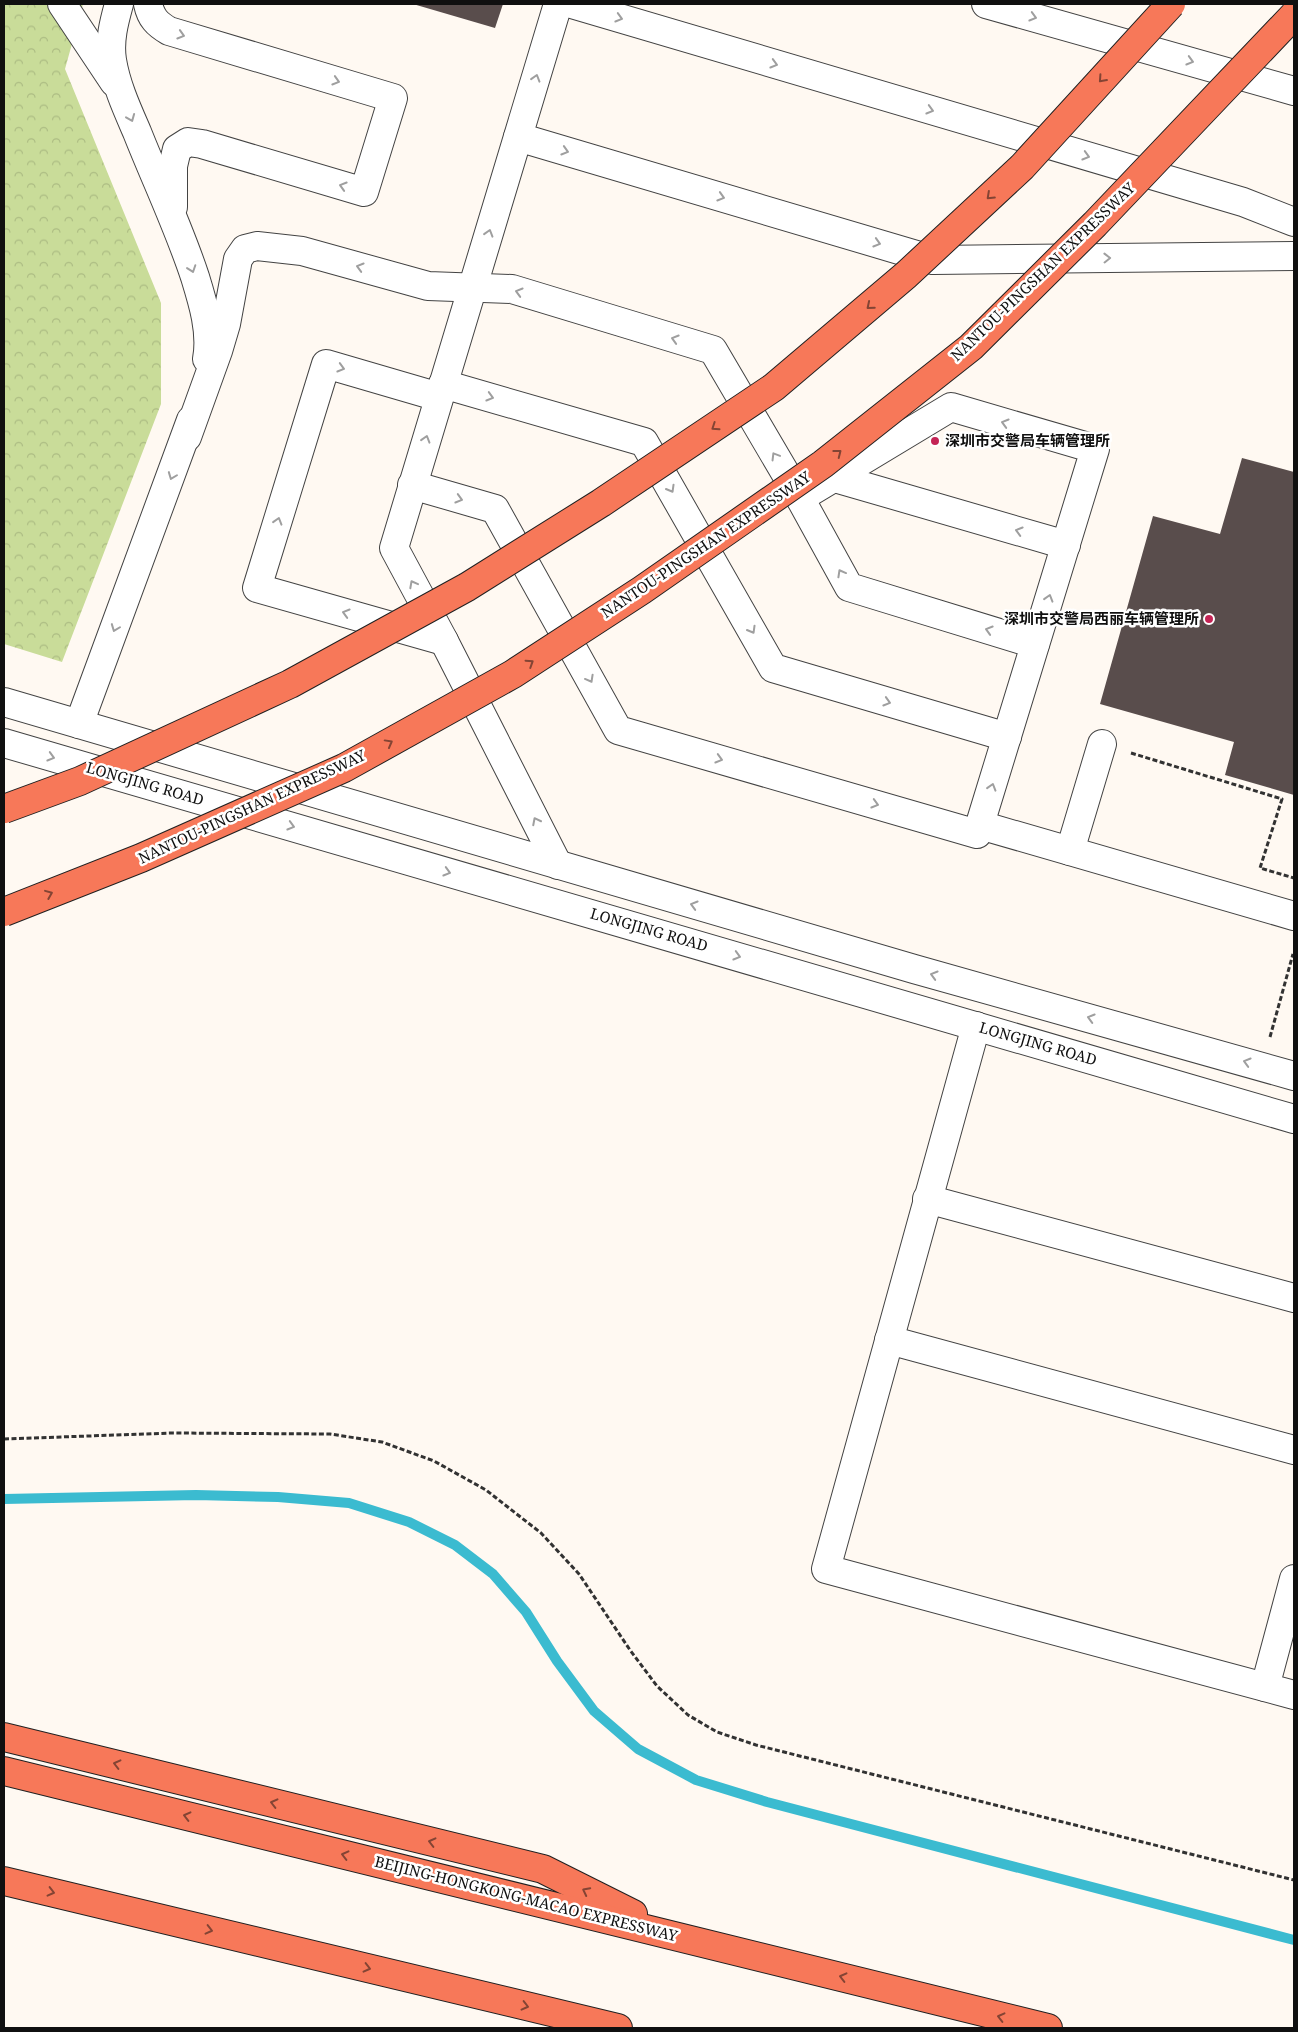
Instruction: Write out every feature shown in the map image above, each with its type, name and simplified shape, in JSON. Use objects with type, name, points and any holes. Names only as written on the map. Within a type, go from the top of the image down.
[{"type":"highway","points":[[4,809],[80,782],[290,684],[458,592],[601,503],[774,387],[906,276],[1022,167],[1170,4]]},
{"type":"highway","name":"NANTOU-PINGSHAN EXPRESSWAY","points":[[4,912],[141,858],[344,768],[513,674],[642,590],[823,464],[971,347],[1095,224],[1294,14]]},
{"type":"highway","points":[[4,1737],[543,1869],[677,1936]]},
{"type":"highway","name":"BEIJING-HONGKONG-MACAO EXPRESSWAY","points":[[4,1772],[1048,2028]]},
{"type":"highway","points":[[4,1880],[618,2028]]},
{"type":"street","points":[[62,4],[120,91]]},
{"type":"street","points":[[119,4],[112,30],[112,59],[120,91],[190,263],[201,295],[207,323],[209,348],[205,373],[187,437]]},
{"type":"street","points":[[148,4],[150,15],[159,26],[169,31],[393,98],[364,192],[202,144],[188,142],[177,149],[173,166],[173,222]]},
{"type":"street","points":[[558,4],[394,548],[444,641],[558,865]]},
{"type":"street","points":[[572,4],[1243,202],[1294,222]]},
{"type":"street","points":[[986,4],[1294,91]]},
{"type":"street","points":[[518,137],[933,260],[1294,256]]},
{"type":"street","points":[[79,724],[221,342],[238,259],[246,249],[257,246],[302,251],[428,286],[512,289],[713,350],[800,498],[848,587],[1035,644]]},
{"type":"street","points":[[444,641],[257,588],[326,364],[441,390],[644,442],[773,668],[1007,737]]},
{"type":"street","points":[[412,486],[495,509],[618,730],[978,834],[1095,449],[951,407],[800,498]]},
{"type":"street","points":[[835,478],[1066,545]]},
{"type":"street","points":[[4,702],[904,966],[1262,1066],[1293,1072]]},
{"type":"street","name":"LONGJING ROAD","points":[[4,743],[1294,1119]]},
{"type":"street","points":[[1070,851],[1102,744]]},
{"type":"street","points":[[980,825],[1294,916]]},
{"type":"street","points":[[976,1026],[826,1568],[1294,1695]]},
{"type":"street","points":[[928,1199],[1294,1298]]},
{"type":"street","points":[[889,1340],[1294,1450]]},
{"type":"street","points":[[1265,1687],[1294,1579]]},
{"type":"path","points":[[1102,744],[1282,799],[1260,868],[1294,878]]},
{"type":"path","points":[[1262,1066],[1293,954]]},
{"type":"path","points":[[4,1438],[274,1432],[330,1434],[382,1442],[434,1461],[486,1490],[540,1533],[579,1574],[630,1650],[657,1686],[688,1715],[718,1732],[756,1745],[1294,1880]]},
{"type":"green space","points":[[4,4],[83,4],[65,69],[161,303],[161,404],[62,662],[4,644]]},
{"type":"building","points":[[413,4],[503,4],[495,28]]},
{"type":"building","name":"深圳市交警局西丽车辆管理所","points":[[1242,458],[1294,472],[1294,795],[1225,775],[1234,742],[1100,704],[1153,516],[1220,534]]},
{"type":"waterway","points":[[4,1499],[196,1495],[278,1497],[349,1503],[409,1522],[455,1545],[493,1574],[526,1612],[557,1661],[594,1711],[638,1749],[696,1780],[767,1802],[1294,1940]]},
{"type":"place","name":"深圳市交警局车辆管理所","points":[[935,441]]},
{"type":"place","name":"深圳市交警局西丽车辆管理所","points":[[1209,619]]}]
